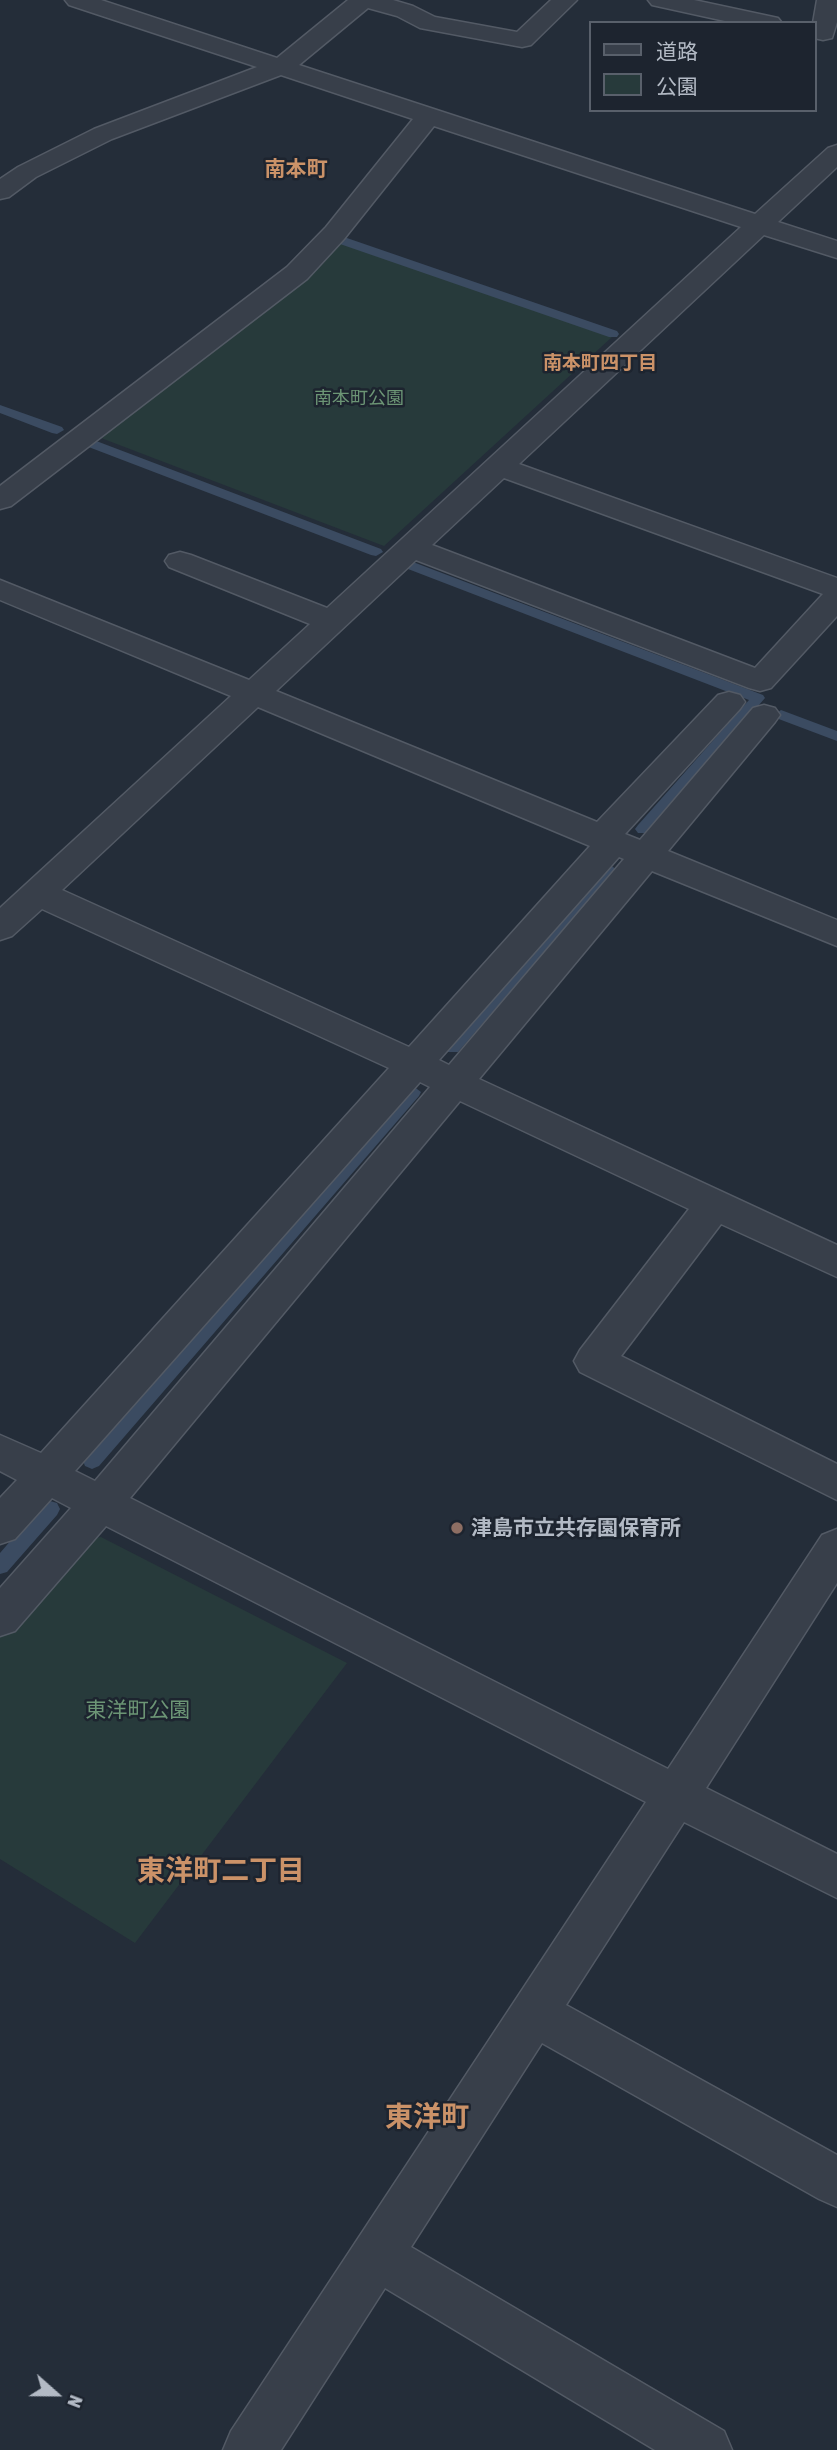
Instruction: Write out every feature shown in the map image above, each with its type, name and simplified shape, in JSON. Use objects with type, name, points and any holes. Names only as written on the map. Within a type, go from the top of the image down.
[{"type":"street","points":[[77,0],[837,250]]},
{"type":"street","points":[[0,191],[27,172],[103,134],[281,67],[365,0],[405,11],[428,23],[522,40],[565,0]]},
{"type":"street","points":[[660,0],[760,21]]},
{"type":"street","points":[[825,34],[830,0]]},
{"type":"street","points":[[0,500],[297,274],[335,233],[429,116]]},
{"type":"street","points":[[0,928],[837,153]]},
{"type":"street","points":[[499,466],[837,588]]},
{"type":"street","points":[[411,547],[760,681],[837,597]]},
{"type":"street","points":[[180,561],[331,621]]},
{"type":"street","points":[[0,589],[251,695],[837,934]]},
{"type":"street","points":[[0,1618],[100,1504],[453,1084],[620,845],[729,702]]},
{"type":"street","points":[[0,1527],[414,1064],[620,845],[764,715]]},
{"type":"street","points":[[38,893],[414,1064],[837,1262]]},
{"type":"street","points":[[714,1205],[594,1361],[837,1483]]},
{"type":"street","points":[[0,1452],[837,1877]]},
{"type":"street","points":[[250,2450],[675,1796],[831,1569]]},
{"type":"street","points":[[534,2013],[837,2182]]},
{"type":"street","points":[[377,2255],[705,2450]]},
{"type":"green space","name":"南本町公園","points":[[342,243],[612,337],[384,546],[101,438],[293,290]]},
{"type":"green space","name":"東洋町公園","points":[[101,1537],[347,1663],[135,1943],[0,1859],[0,1637],[84,1540]]},
{"type":"waterway","points":[[344,241],[613,334]]},
{"type":"waterway","points":[[0,409],[57,430]]},
{"type":"waterway","points":[[91,443],[376,552]]},
{"type":"waterway","points":[[413,566],[758,698],[643,829]]},
{"type":"waterway","points":[[781,715],[837,736]]},
{"type":"waterway","points":[[452,1048],[608,869]]},
{"type":"waterway","points":[[92,1461],[413,1092]]},
{"type":"waterway","points":[[0,1566],[50,1509]]},
{"type":"place","name":"津島市立共存園保育所","points":[[457,1528]]},
{"type":"district","name":"南本町","points":[[296,169]]},
{"type":"district","name":"南本町四丁目","points":[[600,363]]},
{"type":"district","name":"東洋町二丁目","points":[[221,1871]]},
{"type":"district","name":"東洋町","points":[[427,2117]]}]
